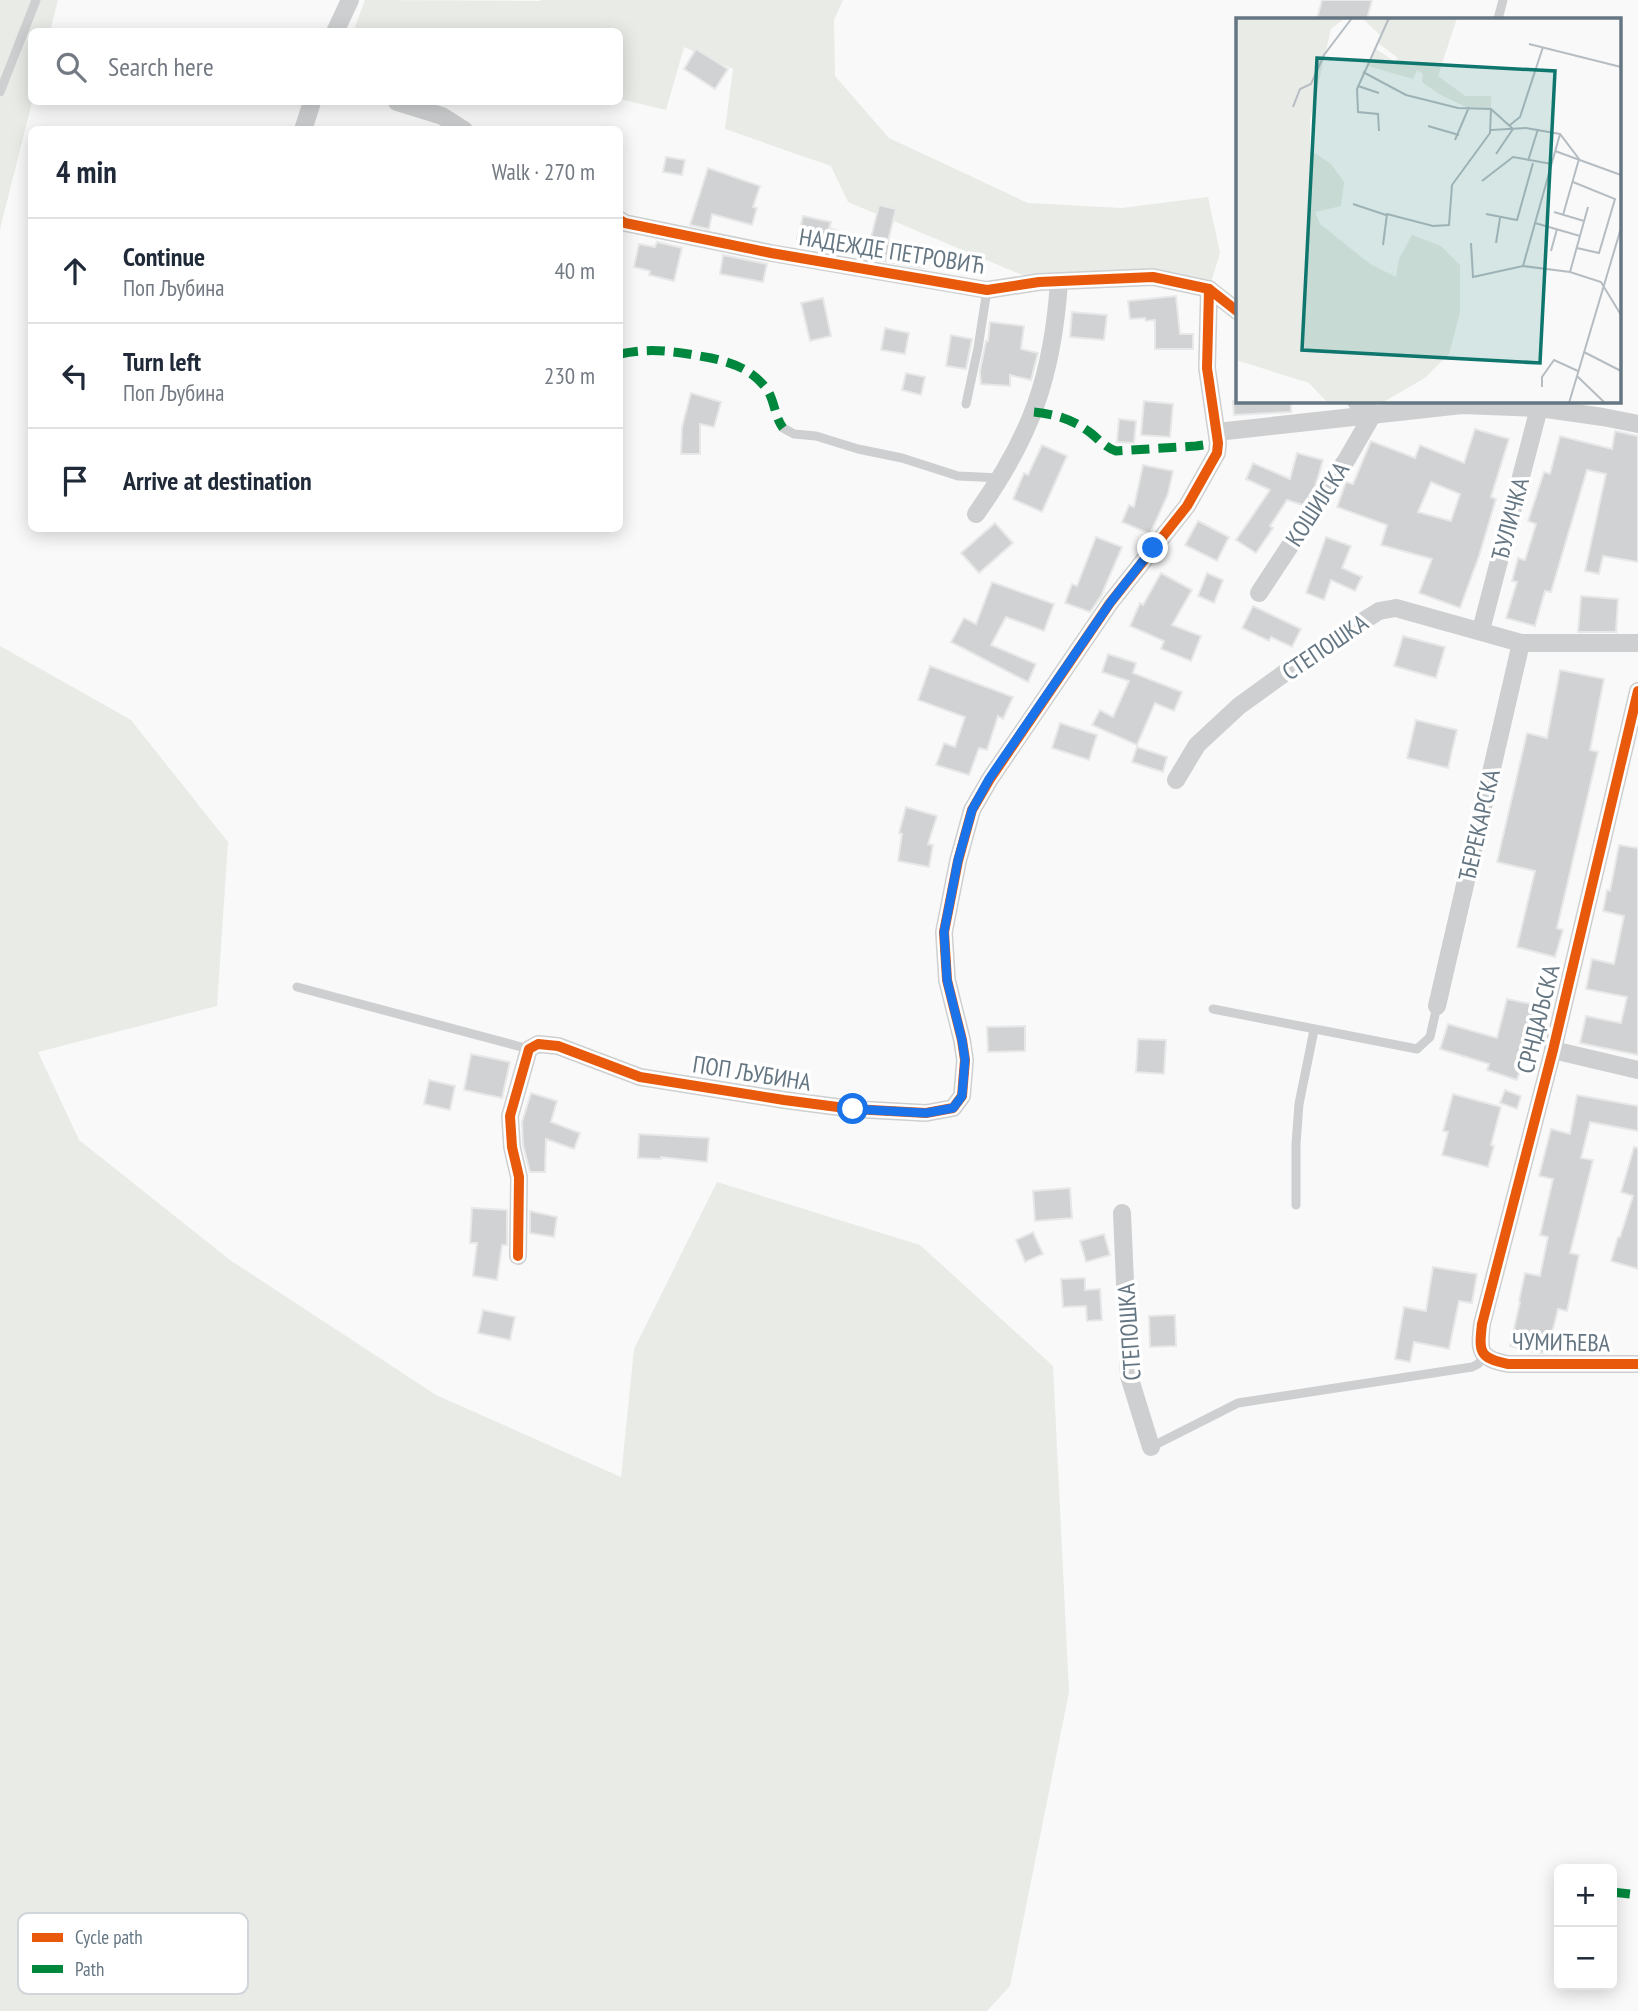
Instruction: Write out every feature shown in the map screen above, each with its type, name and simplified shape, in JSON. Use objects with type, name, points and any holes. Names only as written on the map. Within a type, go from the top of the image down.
[{"type":"street","points":[[337,28],[350,0]]},
{"type":"street","points":[[304,126],[311,105]]},
{"type":"street","points":[[407,105],[442,116],[458,126]]},
{"type":"street","name":"НАДЕЖДЕ ПЕТРОВИЋ","points":[[623,222],[771,253],[987,289],[1039,282],[1153,277],[1209,289],[1236,310]]},
{"type":"street","points":[[976,514],[1001,478],[1025,435],[1043,387],[1054,333],[1059,281]]},
{"type":"street","name":"ПОП ЉУБИНА","points":[[529,1049],[538,1044],[558,1046],[640,1077],[853,1109],[926,1113],[953,1108],[962,1096],[965,1060],[947,980],[944,932],[958,860],[972,810],[989,779],[1110,603],[1187,506],[1217,453],[1217,432],[1207,368],[1209,289]]},
{"type":"street","points":[[1357,402],[1373,414]]},
{"type":"street","points":[[1217,432],[1462,405],[1539,408],[1603,416],[1638,424]]},
{"type":"street","name":"ЂУЛИЧКА","points":[[1481,630],[1539,408]]},
{"type":"street","name":"КОШИЈСКА","points":[[1259,593],[1373,414]]},
{"type":"street","name":"СТЕПОШКА","points":[[1176,780],[1196,745],[1239,706],[1308,656],[1379,611],[1396,608],[1521,643],[1638,643]]},
{"type":"street","name":"ЂЕРЕКАРСКА","points":[[1437,1006],[1521,643]]},
{"type":"street","name":"СРНДАЉСКА","points":[[1485,1356],[1480,1349],[1482,1324],[1553,1050],[1638,691]]},
{"type":"street","points":[[518,1256],[519,1177],[512,1147],[510,1116],[529,1049]]},
{"type":"street","points":[[1553,1050],[1638,1070]]},
{"type":"street","name":"СТЕПОШКА","points":[[1122,1213],[1129,1376],[1151,1447]]},
{"type":"street","name":"ЧУМИЋЕВА","points":[[1485,1356],[1508,1364],[1638,1364]]},
{"type":"lane","points":[[0,92],[36,0]]},
{"type":"lane","points":[[1498,18],[1503,0]]},
{"type":"lane","points":[[966,404],[987,289]]},
{"type":"lane","points":[[783,428],[794,434],[816,436],[858,449],[902,458],[958,476],[1001,478]]},
{"type":"lane","name":"ПОП ЉУБИНА","points":[[296,987],[529,1049]]},
{"type":"lane","points":[[1213,1009],[1417,1049],[1430,1037],[1437,1006]]},
{"type":"lane","points":[[1296,1205],[1296,1144],[1300,1104],[1314,1030]]},
{"type":"lane","name":"ЧУМИЋЕВА","points":[[1151,1447],[1238,1403],[1472,1367],[1485,1356]]},
{"type":"shaded area","points":[[0,0],[58,0],[51,28],[28,28],[28,105],[31,105],[0,229]]},
{"type":"shaded area","points":[[365,0],[843,0],[834,20],[835,76],[889,138],[1028,203],[1122,208],[1208,197],[1220,253],[1209,289],[1153,277],[1039,282],[848,202],[831,166],[725,129],[733,69],[684,47],[666,110],[623,100],[623,28],[354,28]]},
{"type":"shaded area","points":[[0,646],[131,720],[228,842],[217,1006],[38,1052],[79,1140],[230,1260],[436,1395],[621,1477],[634,1349],[717,1182],[920,1245],[1053,1366],[1069,1692],[1010,1986],[987,2011],[0,2011]]},
{"type":"building","points":[[1322,0],[1372,0],[1367,18],[1317,18]]},
{"type":"building","points":[[696,49],[728,69],[715,89],[684,69]]},
{"type":"building","points":[[666,157],[685,160],[682,175],[663,172]]},
{"type":"building","points":[[708,168],[760,186],[753,207],[757,208],[752,225],[712,214],[709,229],[690,225]]},
{"type":"building","points":[[879,205],[896,209],[888,241],[927,249],[924,268],[832,252],[834,247],[797,239],[803,216],[831,222],[829,228],[870,242]]},
{"type":"building","points":[[657,242],[682,248],[674,281],[649,275],[650,271],[634,267],[639,244],[655,247]]},
{"type":"building","points":[[723,255],[767,264],[763,282],[720,274]]},
{"type":"building","points":[[1176,296],[1180,334],[1193,334],[1193,349],[1155,349],[1155,320],[1130,319],[1128,301]]},
{"type":"building","points":[[823,298],[831,336],[810,341],[801,303]]},
{"type":"building","points":[[1072,312],[1107,315],[1104,340],[1070,337]]},
{"type":"building","points":[[990,322],[1024,326],[1021,349],[1038,353],[1031,380],[1010,375],[1010,386],[981,384],[980,371]]},
{"type":"building","points":[[885,328],[909,333],[905,354],[881,350]]},
{"type":"building","points":[[951,335],[972,339],[966,369],[946,366]]},
{"type":"building","points":[[906,373],[925,377],[921,395],[902,390]]},
{"type":"building","points":[[691,393],[721,402],[714,427],[700,424],[700,454],[681,454],[682,427]]},
{"type":"building","points":[[1144,401],[1173,404],[1170,437],[1141,435]]},
{"type":"building","points":[[1233,401],[1291,402],[1291,412],[1234,415]]},
{"type":"building","points":[[1119,419],[1136,421],[1134,443],[1117,442]]},
{"type":"building","points":[[1475,429],[1509,439],[1491,497],[1496,499],[1460,608],[1419,593],[1432,559],[1381,545],[1387,525],[1337,507],[1346,482],[1353,484],[1371,441],[1415,458],[1420,445],[1464,463]],"holes":[[[1431,482],[1460,494],[1451,521],[1418,512]]]},
{"type":"building","points":[[1615,431],[1638,436],[1638,562],[1603,556],[1599,574],[1585,571],[1606,474],[1587,470],[1551,592],[1545,591],[1535,626],[1506,618],[1517,582],[1512,581],[1518,558],[1525,560],[1536,524],[1528,521],[1544,472],[1550,474],[1560,436],[1612,449]]},
{"type":"building","points":[[1042,445],[1067,456],[1042,512],[1013,499],[1024,473],[1028,475]]},
{"type":"building","points":[[1297,453],[1323,460],[1315,487],[1303,505],[1287,500],[1256,553],[1236,540],[1270,490],[1246,479],[1253,463],[1290,479]]},
{"type":"building","points":[[1143,465],[1173,471],[1168,494],[1150,534],[1122,522],[1129,505],[1134,507]]},
{"type":"building","points":[[1198,521],[1229,537],[1217,561],[1185,545]]},
{"type":"building","points":[[995,523],[1013,543],[979,573],[961,553]]},
{"type":"building","points":[[1096,537],[1122,547],[1101,596],[1090,612],[1065,603],[1072,584],[1077,586]]},
{"type":"building","points":[[1326,537],[1351,546],[1342,568],[1362,577],[1355,591],[1331,580],[1324,600],[1306,593]]},
{"type":"building","points":[[1161,573],[1192,590],[1172,625],[1201,636],[1191,661],[1161,649],[1164,641],[1130,626],[1140,603],[1143,605]]},
{"type":"building","points":[[1207,573],[1223,580],[1214,603],[1198,596]]},
{"type":"building","points":[[992,582],[1054,604],[1044,631],[1006,617],[991,645],[1036,664],[1028,682],[951,642],[964,618],[976,624]]},
{"type":"building","points":[[1581,596],[1618,599],[1616,632],[1578,632]]},
{"type":"building","points":[[1253,606],[1301,629],[1292,647],[1271,637],[1269,641],[1242,628]]},
{"type":"building","points":[[1403,636],[1445,647],[1436,678],[1394,666]]},
{"type":"building","points":[[1108,654],[1136,663],[1133,673],[1182,692],[1174,711],[1155,703],[1137,745],[1092,725],[1100,710],[1113,717],[1129,681],[1102,672]]},
{"type":"building","points":[[930,666],[1013,697],[1003,719],[998,716],[987,750],[979,748],[969,775],[936,765],[944,743],[955,747],[965,717],[918,700]]},
{"type":"building","points":[[1560,670],[1604,679],[1590,750],[1598,752],[1557,928],[1563,930],[1555,957],[1517,947],[1535,871],[1497,862],[1527,733],[1547,738]]},
{"type":"building","points":[[1416,720],[1457,730],[1448,768],[1407,758]]},
{"type":"building","points":[[1060,723],[1097,735],[1089,760],[1052,748]]},
{"type":"building","points":[[1137,747],[1167,757],[1163,772],[1132,762]]},
{"type":"building","points":[[906,807],[937,816],[928,844],[933,845],[929,867],[898,861],[902,834],[899,833]]},
{"type":"building","points":[[1619,845],[1638,848],[1638,1055],[1580,1043],[1586,1016],[1621,1023],[1627,997],[1586,989],[1592,959],[1614,964],[1624,916],[1603,911]]},
{"type":"building","points":[[1507,999],[1541,1006],[1535,1033],[1533,1032],[1517,1080],[1487,1070],[1489,1064],[1440,1049],[1448,1024],[1497,1038]]},
{"type":"building","points":[[1025,1026],[1025,1051],[988,1052],[987,1027]]},
{"type":"building","points":[[1138,1039],[1166,1040],[1164,1074],[1136,1072]]},
{"type":"building","points":[[471,1054],[510,1062],[502,1098],[464,1090]]},
{"type":"building","points":[[429,1080],[455,1086],[450,1110],[424,1104]]},
{"type":"building","points":[[1505,1090],[1521,1096],[1517,1109],[1500,1103]]},
{"type":"building","points":[[531,1093],[557,1101],[551,1122],[580,1133],[574,1149],[546,1139],[545,1172],[530,1172],[523,1145],[522,1122]]},
{"type":"building","points":[[1453,1094],[1501,1107],[1488,1167],[1442,1155],[1448,1132],[1443,1131]]},
{"type":"building","points":[[1577,1095],[1638,1106],[1638,1131],[1590,1122],[1581,1158],[1593,1160],[1570,1253],[1579,1255],[1567,1311],[1558,1309],[1547,1353],[1537,1353],[1510,1346],[1525,1273],[1540,1276],[1548,1237],[1540,1235],[1553,1179],[1539,1176],[1551,1129],[1570,1134]]},
{"type":"building","points":[[639,1134],[709,1138],[707,1162],[661,1157],[638,1158]]},
{"type":"building","points":[[1634,1147],[1638,1148],[1638,1269],[1611,1261],[1633,1196],[1621,1192]]},
{"type":"building","points":[[1070,1188],[1072,1218],[1035,1221],[1033,1191]]},
{"type":"building","points":[[472,1208],[507,1210],[507,1245],[502,1245],[497,1280],[473,1276],[477,1243],[470,1243]]},
{"type":"building","points":[[530,1211],[557,1217],[554,1237],[530,1233]]},
{"type":"building","points":[[1033,1232],[1043,1254],[1025,1262],[1016,1240]]},
{"type":"building","points":[[1104,1234],[1110,1255],[1086,1262],[1080,1241]]},
{"type":"building","points":[[1433,1267],[1477,1274],[1472,1303],[1459,1301],[1449,1349],[1414,1342],[1410,1362],[1395,1359],[1404,1307],[1426,1311]]},
{"type":"building","points":[[1085,1278],[1085,1290],[1100,1289],[1102,1320],[1087,1321],[1086,1306],[1063,1307],[1061,1279]]},
{"type":"building","points":[[483,1310],[515,1317],[510,1340],[478,1333]]},
{"type":"building","points":[[1175,1315],[1176,1346],[1150,1347],[1149,1316]]},
{"type":"marked path","points":[[623,354],[676,352],[711,358],[741,368],[766,388],[783,428]]},
{"type":"marked path","points":[[1034,412],[1076,423],[1116,451],[1218,443]]},
{"type":"marked path","points":[[1617,1893],[1638,1895]]},
{"type":"cycle path","points":[[623,222],[771,253],[987,290],[1039,282],[1153,277],[1209,289],[1236,310]]},
{"type":"cycle path","points":[[518,1256],[519,1177],[512,1147],[510,1116],[529,1049],[538,1044],[558,1046],[640,1077],[853,1109],[926,1113],[953,1108],[962,1096],[965,1060],[947,980],[944,932],[958,861],[972,810],[990,779],[1110,603],[1187,506],[1217,453],[1218,443],[1207,368],[1209,289]]},
{"type":"cycle path","points":[[1638,691],[1553,1050],[1482,1324],[1481,1341],[1486,1356],[1508,1364],[1638,1364]]},
{"type":"route","points":[[853,1109],[926,1113],[953,1108],[962,1096],[965,1060],[947,980],[944,932],[949,899],[972,810],[989,779],[1110,603],[1153,548]]}]
